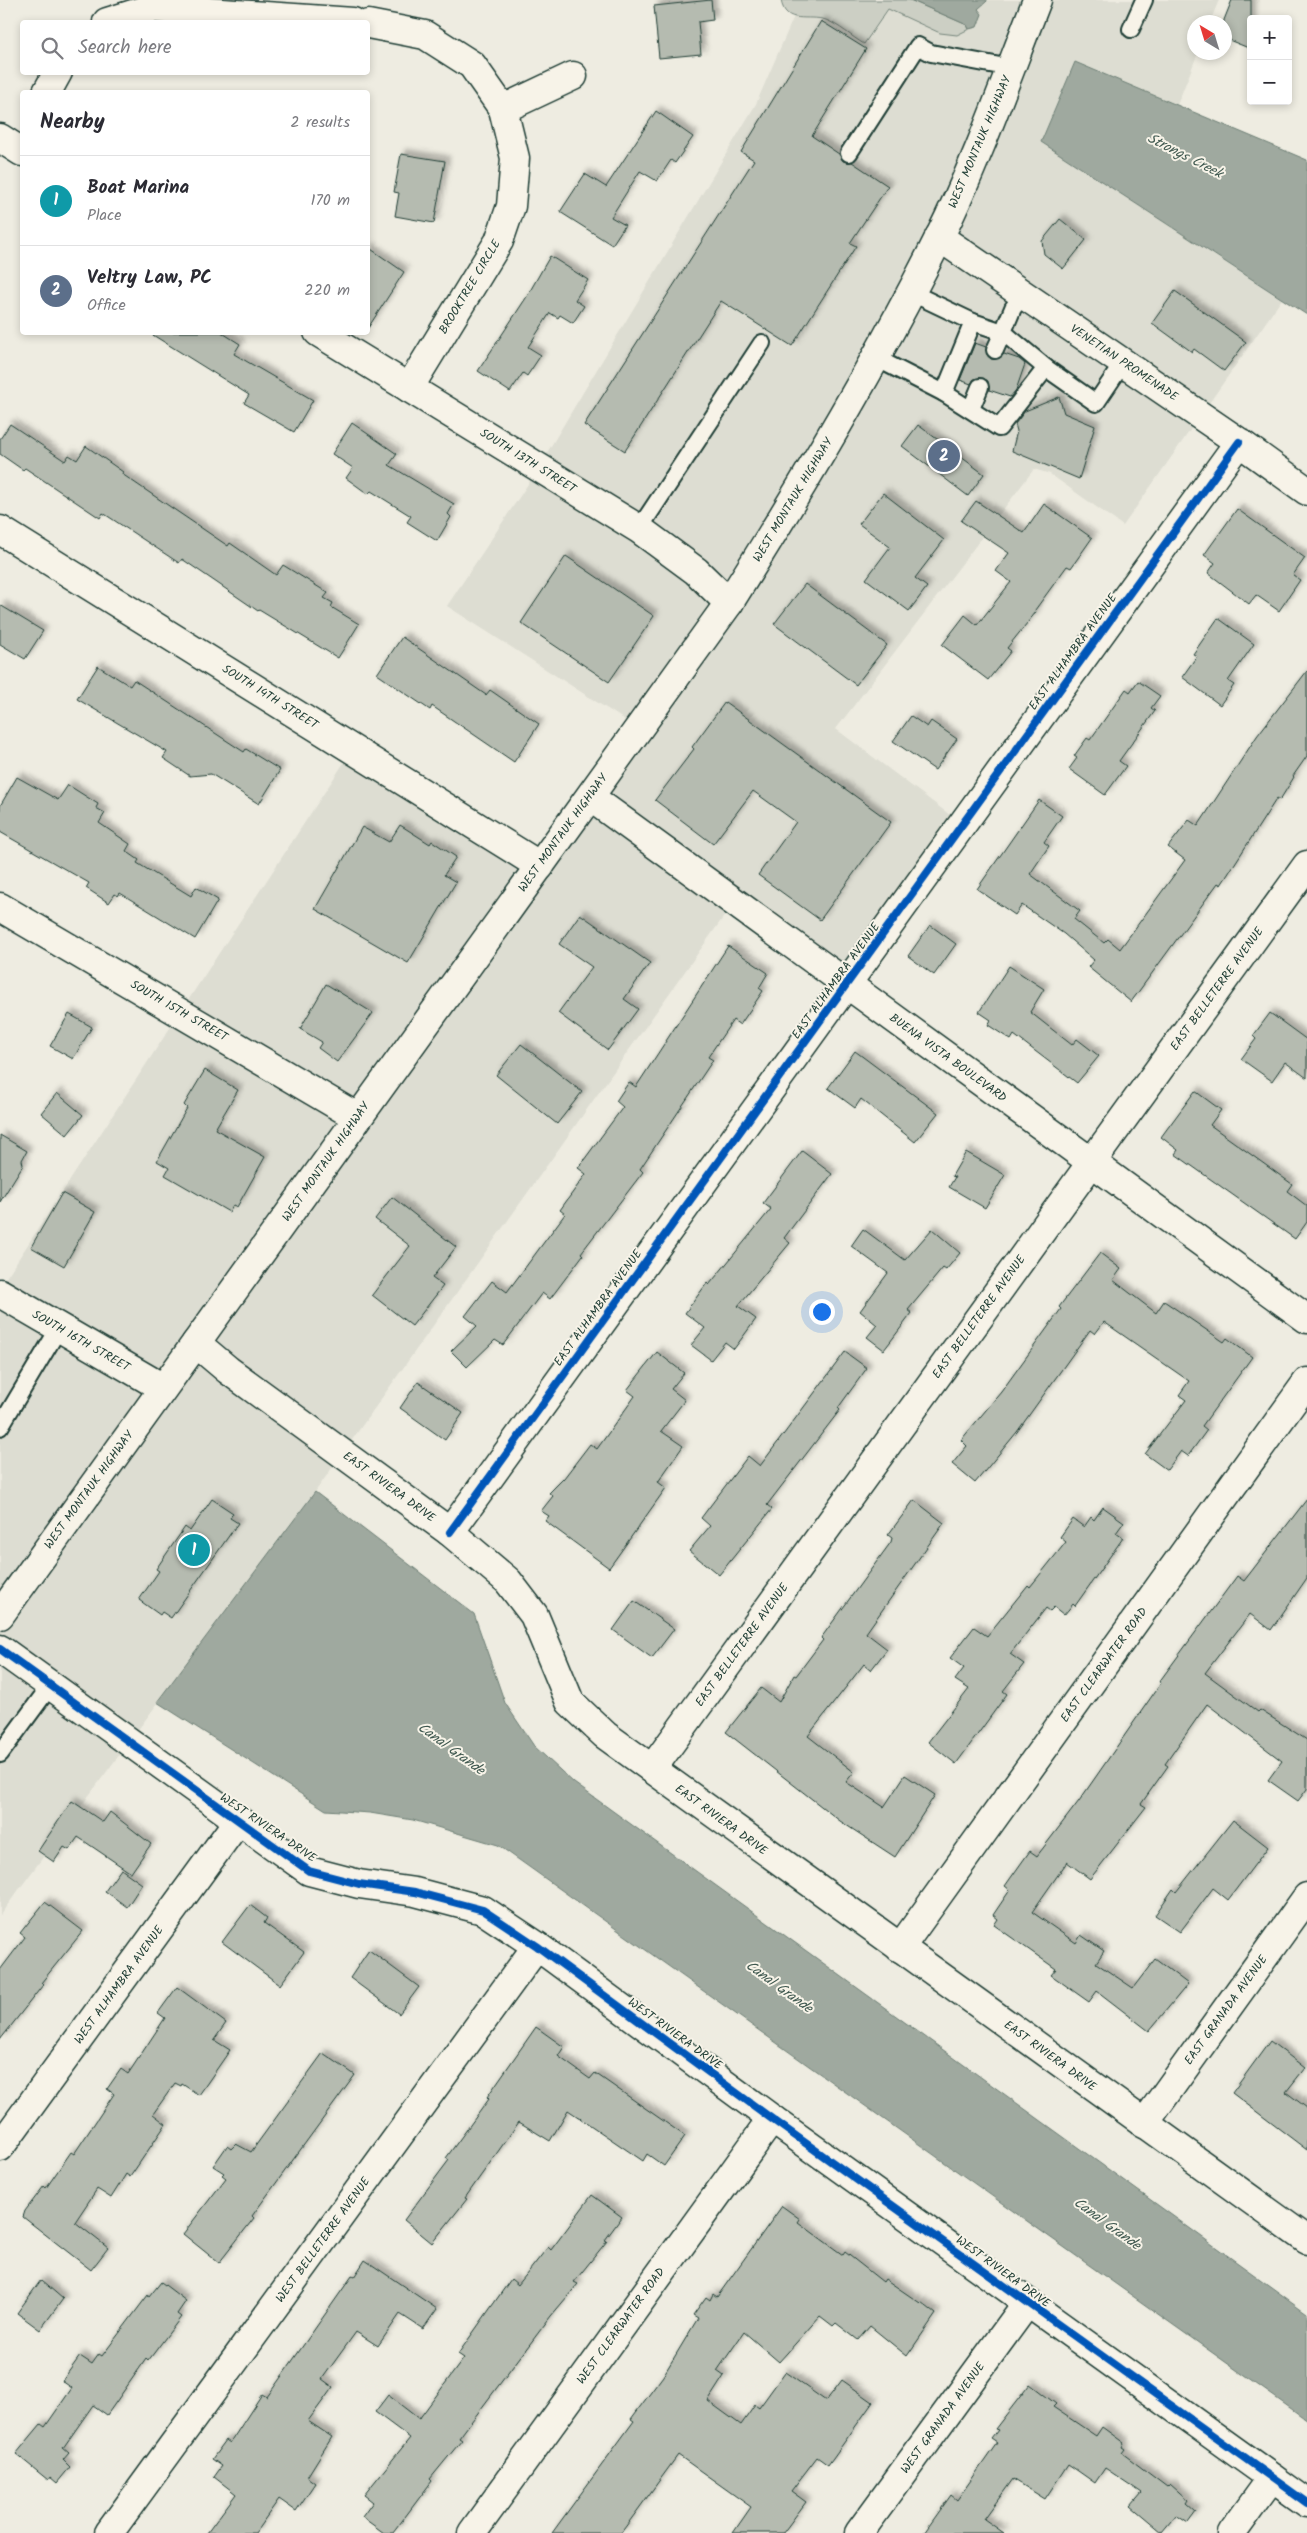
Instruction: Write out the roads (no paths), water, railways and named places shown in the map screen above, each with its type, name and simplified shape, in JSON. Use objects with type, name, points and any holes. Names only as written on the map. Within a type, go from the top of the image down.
[{"type":"street","name":"WEST MONTAUK HIGHWAY","points":[[0,1614],[729,603],[813,469],[876,358],[939,238],[1038,0]]},
{"type":"street","points":[[113,20],[152,8],[324,20]]},
{"type":"street","name":"BROOKTREE CIRCLE","points":[[370,24],[424,35],[472,65],[503,109],[515,158],[511,206],[499,241],[409,388]]},
{"type":"street","points":[[48,90],[56,75]]},
{"type":"street","points":[[503,109],[573,76]]},
{"type":"street","name":"VENETIAN PROMENADE","points":[[939,238],[1239,442],[1307,491]]},
{"type":"street","name":"SOUTH 13TH STREET","points":[[323,335],[639,529],[696,571],[729,603]]},
{"type":"street","name":"EAST ALHAMBRA AVENUE","points":[[450,1532],[1239,442]]},
{"type":"street","name":"SOUTH 14TH STREET","points":[[0,530],[540,866]]},
{"type":"street","name":"BUENA VISTA BOULEVARD","points":[[590,796],[1307,1319]]},
{"type":"street","name":"EAST BELLETERRE AVENUE","points":[[652,1770],[1307,865]]},
{"type":"street","name":"SOUTH 15TH STREET","points":[[0,907],[357,1117]]},
{"type":"street","name":"SOUTH 16TH STREET","points":[[0,1293],[163,1388]]},
{"type":"street","name":"EAST RIVIERA DRIVE","points":[[196,1343],[228,1370],[450,1532],[508,1581],[534,1615],[570,1702],[605,1735],[1307,2240]]},
{"type":"street","name":"EAST CLEARWATER ROAD","points":[[900,1948],[1307,1382]]},
{"type":"street","name":"WEST RIVIERA DRIVE","points":[[0,1649],[237,1822],[309,1871],[359,1884],[415,1892],[482,1910],[536,1946],[772,2120],[1307,2503]]},
{"type":"street","name":"WEST ALHAMBRA AVENUE","points":[[0,2147],[237,1822]]},
{"type":"street","name":"EAST GRANADA AVENUE","points":[[1144,2124],[1307,1896]]},
{"type":"street","name":"WEST BELLETERRE AVENUE","points":[[109,2533],[536,1946]]},
{"type":"street","name":"WEST CLEARWATER ROAD","points":[[472,2533],[772,2120]]},
{"type":"street","name":"WEST GRANADA AVENUE","points":[[859,2533],[1026,2303]]},
{"type":"street","points":[[1232,2533],[1272,2478]]},
{"type":"lane","points":[[1131,29],[1144,0]]},
{"type":"lane","points":[[849,152],[918,46],[931,53],[1011,68]]},
{"type":"lane","points":[[910,292],[973,322],[1003,332],[1046,368],[1096,403],[1124,363]]},
{"type":"lane","points":[[995,350],[1013,308],[1023,295]]},
{"type":"lane","points":[[944,393],[973,322]]},
{"type":"lane","points":[[639,529],[762,343]]},
{"type":"lane","points":[[876,358],[944,393],[999,428],[1046,368]]},
{"type":"lane","points":[[970,409],[980,387]]},
{"type":"lane","points":[[0,1427],[59,1328]]},
{"type":"lane","points":[[0,1754],[50,1686]]},
{"type":"water","points":[[910,0],[987,1],[978,9],[982,14],[977,27],[969,29],[967,25]]},
{"type":"water","name":"Strongs Creek","points":[[1075,62],[1307,160],[1307,315],[1041,142]]},
{"type":"water","name":"Canal Grande","points":[[315,1492],[474,1614],[505,1703],[534,1746],[574,1783],[1307,2313],[1307,2420],[498,1845],[413,1820],[370,1813],[326,1810],[157,1702]]},
{"type":"place","name":"Veltry Law, PC","points":[[944,456]]},
{"type":"place","name":"Boat Marina","points":[[194,1550]]}]
